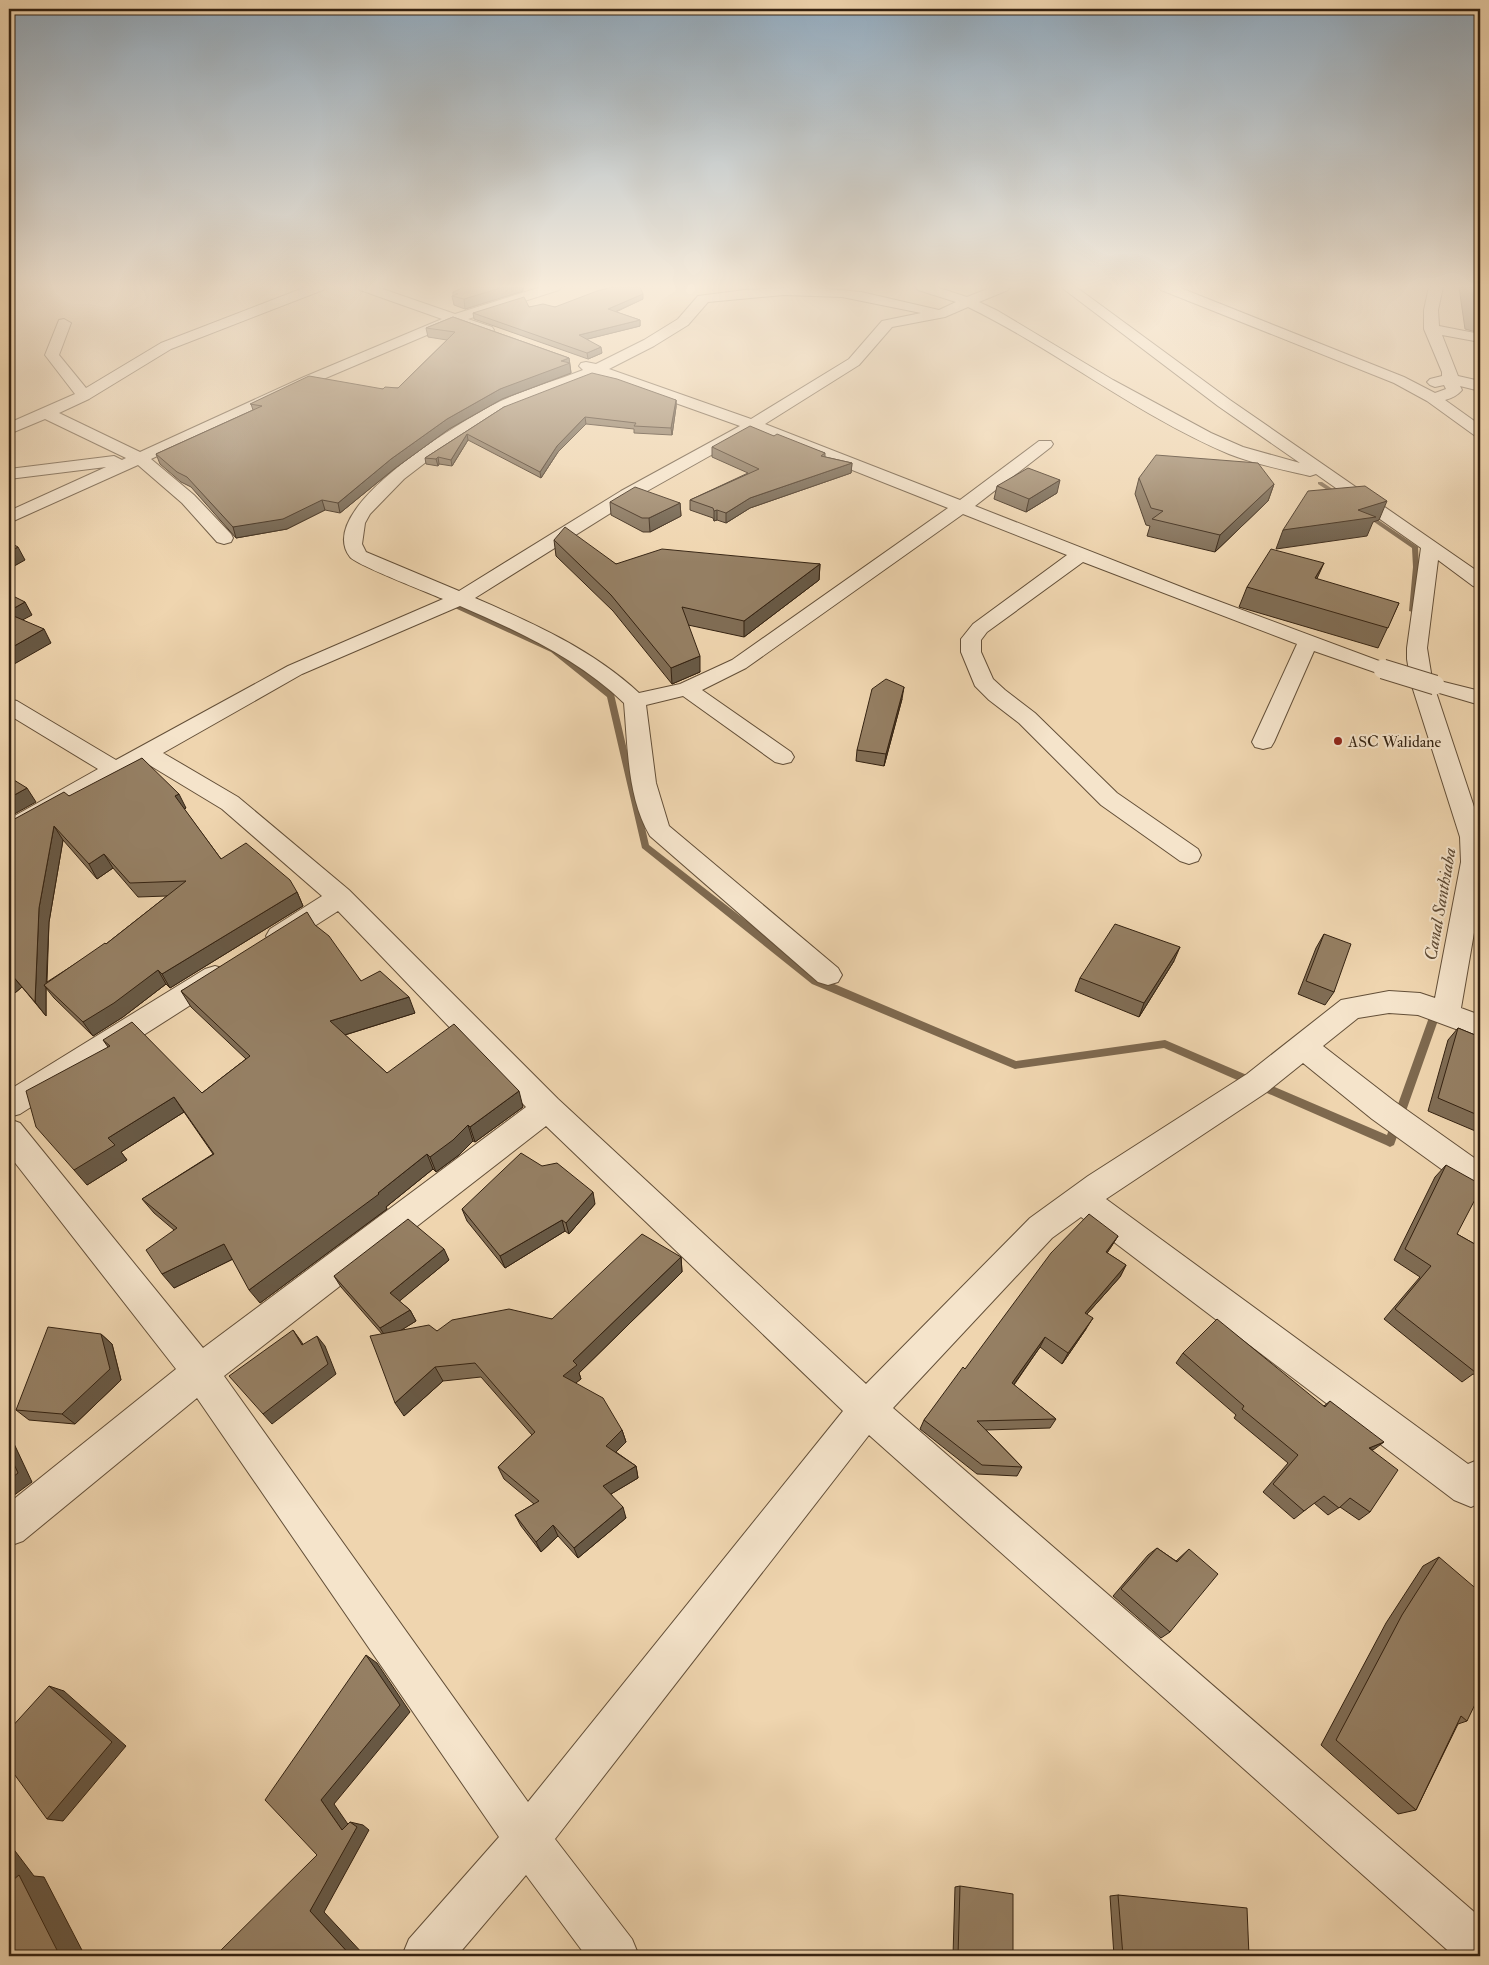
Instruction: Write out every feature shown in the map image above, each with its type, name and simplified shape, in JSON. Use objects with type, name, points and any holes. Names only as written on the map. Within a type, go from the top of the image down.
[{"type":"street","points":[[71,379],[84,396]]},
{"type":"street","points":[[9,429],[84,396],[112,379]]},
{"type":"street","points":[[9,518],[312,379]]},
{"type":"street","points":[[574,379],[498,409],[424,455],[398,475],[363,511],[356,523],[353,544],[358,554],[461,598],[565,650],[607,676],[635,701],[643,773],[651,814],[659,830],[828,975]]},
{"type":"street","points":[[621,379],[753,425],[1308,642],[1383,668],[1480,698]]},
{"type":"street","points":[[9,829],[295,670],[461,598],[626,496],[753,425],[827,379]]},
{"type":"street","points":[[1101,379],[1205,436],[1237,451],[1302,470],[1322,472]]},
{"type":"street","points":[[1194,379],[1322,472],[1431,546],[1480,582]]},
{"type":"street","points":[[1394,379],[1433,398],[1480,432]]},
{"type":"street","points":[[1406,384],[1450,379],[1480,386]]},
{"type":"street","points":[[1433,398],[1449,394],[1454,390],[1450,379]]},
{"type":"street","points":[[46,413],[140,458],[188,499],[224,538]]},
{"type":"street","points":[[635,701],[686,689],[739,664],[962,507],[1046,444]]},
{"type":"street","points":[[9,474],[140,458]]},
{"type":"street","points":[[1431,546],[1417,659],[1422,683],[1472,837],[1474,862],[1446,1014]]},
{"type":"street","points":[[1081,554],[980,628],[971,639],[971,652],[982,682],[1026,718],[1109,799],[1189,855]]},
{"type":"street","points":[[1262,742],[1308,642]]},
{"type":"street","points":[[686,689],[783,757]]},
{"type":"street","points":[[9,706],[116,770]]},
{"type":"street","points":[[147,753],[230,803],[340,897],[547,1108],[867,1409],[1480,1948]]},
{"type":"street","points":[[257,949],[340,897]]},
{"type":"street","points":[[9,1105],[232,965]]},
{"type":"street","points":[[426,1956],[528,1839],[867,1409],[1041,1228],[1081,1199],[1257,1083],[1351,1008],[1370,1004],[1397,1002],[1420,1004],[1480,1027]]},
{"type":"street","points":[[1302,1046],[1383,1110],[1480,1179]]},
{"type":"street","points":[[9,1527],[200,1372],[547,1108]]},
{"type":"street","points":[[9,1132],[200,1372],[528,1839],[614,1956]]},
{"type":"street","points":[[1081,1199],[1467,1487],[1471,1488],[1480,1478]]},
{"type":"building","points":[[303,379],[324,379],[383,389],[385,387],[398,388],[407,379],[528,379],[500,389],[447,419],[391,459],[338,503],[322,500],[283,519],[233,527],[187,477],[177,472],[156,454],[262,406],[250,404]]},
{"type":"building","points":[[577,379],[616,379],[676,400],[671,428],[634,426],[636,423],[585,417],[557,446],[540,472],[467,434],[451,460],[438,457],[436,459],[425,458],[504,407]]},
{"type":"building","points":[[750,426],[774,436],[777,434],[825,453],[821,456],[852,463],[750,498],[726,513],[714,511],[713,508],[690,500],[759,469],[712,447]]},
{"type":"building","points":[[1156,455],[1258,463],[1274,484],[1220,535],[1152,519],[1163,511],[1151,508],[1139,478]]},
{"type":"building","points":[[1028,468],[1060,480],[1029,499],[997,486]]},
{"type":"building","points":[[1365,486],[1387,501],[1358,510],[1376,517],[1283,530],[1308,491]]},
{"type":"building","points":[[635,487],[680,503],[649,518],[642,518],[610,502]]},
{"type":"building","points":[[565,527],[616,564],[662,549],[820,564],[744,621],[682,607],[700,656],[671,668],[611,595],[554,540]]},
{"type":"building","points":[[9,542],[18,547],[9,552]]},
{"type":"building","points":[[1271,549],[1324,563],[1315,578],[1399,603],[1388,628],[1247,587]]},
{"type":"building","points":[[9,594],[25,602],[9,611]]},
{"type":"building","points":[[9,614],[44,629],[9,649]]},
{"type":"building","points":[[886,679],[904,687],[886,754],[857,750],[872,689]]},
{"type":"building","points":[[142,758],[179,794],[175,796],[221,859],[246,843],[290,880],[297,892],[162,974],[158,970],[114,1003],[83,1022],[44,985],[106,944],[186,881],[130,883],[104,854],[89,864],[54,826],[39,908],[35,1002],[11,974],[9,975],[9,822],[64,792],[69,796]]},
{"type":"building","points":[[9,777],[27,788],[9,798]]},
{"type":"building","points":[[307,912],[315,925],[329,936],[361,981],[380,971],[409,997],[330,1021],[387,1073],[454,1024],[519,1091],[470,1127],[468,1125],[453,1140],[430,1157],[427,1154],[379,1194],[249,1290],[224,1244],[162,1274],[146,1250],[177,1228],[142,1199],[214,1154],[174,1097],[108,1138],[115,1145],[74,1170],[36,1127],[26,1091],[110,1046],[103,1040],[132,1022],[202,1093],[250,1056],[181,991]]},
{"type":"building","points":[[1115,924],[1180,947],[1144,1003],[1080,978]]},
{"type":"building","points":[[1324,934],[1351,944],[1334,992],[1306,981]]},
{"type":"building","points":[[1458,1028],[1480,1037],[1480,1116],[1438,1098]]},
{"type":"building","points":[[521,1153],[542,1166],[557,1163],[593,1192],[566,1223],[562,1220],[500,1256],[462,1209]]},
{"type":"building","points":[[1446,1165],[1480,1184],[1480,1190],[1457,1234],[1480,1247],[1480,1366],[1475,1372],[1395,1309],[1431,1266],[1405,1249]]},
{"type":"building","points":[[1089,1214],[1118,1236],[1106,1252],[1126,1265],[1085,1313],[1093,1318],[1068,1353],[1045,1337],[1012,1383],[1056,1419],[977,1421],[1022,1467],[982,1465],[924,1420],[963,1367],[965,1369],[1051,1253]]},
{"type":"building","points":[[408,1219],[444,1249],[390,1293],[410,1310],[380,1328],[334,1276]]},
{"type":"building","points":[[642,1234],[681,1257],[573,1361],[577,1365],[563,1376],[603,1398],[622,1430],[606,1446],[636,1466],[603,1486],[623,1507],[574,1548],[553,1525],[536,1542],[515,1515],[539,1501],[498,1467],[535,1432],[475,1363],[435,1367],[395,1403],[370,1336],[429,1325],[437,1331],[452,1320],[509,1309],[552,1319]]},
{"type":"building","points":[[1217,1319],[1325,1407],[1330,1401],[1384,1442],[1369,1448],[1398,1470],[1370,1512],[1350,1498],[1339,1508],[1324,1496],[1304,1511],[1273,1484],[1298,1455],[1242,1409],[1244,1406],[1183,1353]]},
{"type":"building","points":[[48,1327],[101,1334],[110,1369],[62,1414],[16,1410]]},
{"type":"building","points":[[293,1330],[302,1345],[317,1336],[328,1364],[263,1414],[229,1376]]},
{"type":"building","points":[[9,1453],[18,1473],[9,1480]]},
{"type":"building","points":[[1157,1548],[1177,1562],[1189,1549],[1218,1574],[1170,1632],[1121,1589]]},
{"type":"building","points":[[1439,1557],[1480,1592],[1480,1694],[1467,1721],[1461,1716],[1416,1810],[1336,1740],[1402,1615]]},
{"type":"building","points":[[366,1655],[400,1705],[321,1800],[342,1830],[350,1822],[357,1827],[310,1911],[351,1956],[215,1956],[317,1855],[265,1800]]},
{"type":"building","points":[[49,1686],[112,1742],[47,1819],[9,1767],[9,1730]]},
{"type":"building","points":[[9,1874],[13,1880],[19,1875],[60,1956],[9,1956]]},
{"type":"building","points":[[960,1886],[1013,1894],[1013,1956],[958,1956]]},
{"type":"building","points":[[1118,1895],[1247,1908],[1249,1956],[1123,1956]]},
{"type":"waterway","name":"Canal Santhiaba","points":[[1320,483],[1340,496]]},
{"type":"waterway","name":"Canal Santhiaba","points":[[1366,514],[1415,547],[1416,567],[1413,611]]},
{"type":"waterway","points":[[447,601],[554,650],[611,696],[645,846],[816,981],[1015,1065],[1165,1044],[1390,1142],[1437,1009]]},
{"type":"place","name":"ASC Walidane","points":[[1338,741]]}]
